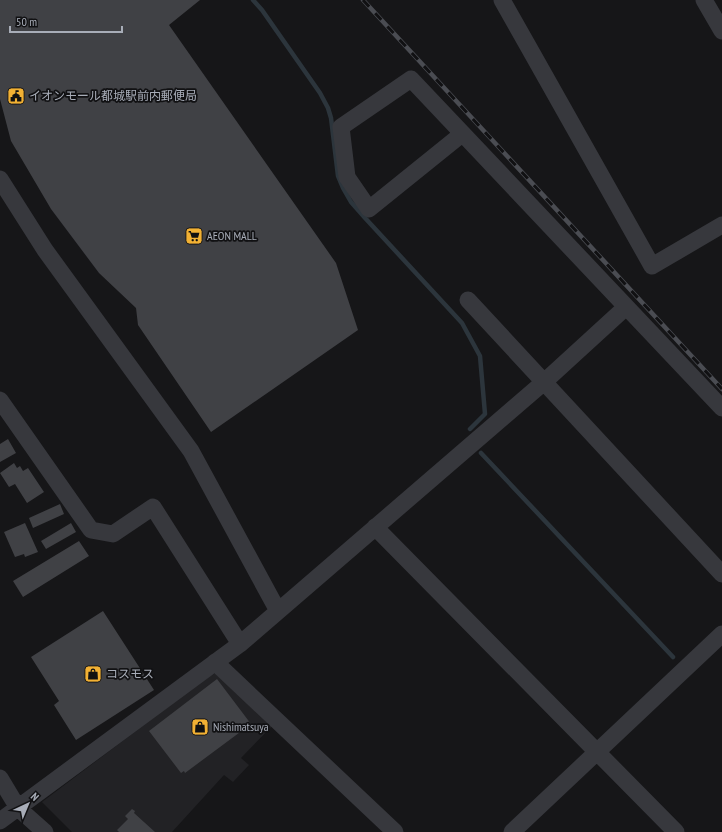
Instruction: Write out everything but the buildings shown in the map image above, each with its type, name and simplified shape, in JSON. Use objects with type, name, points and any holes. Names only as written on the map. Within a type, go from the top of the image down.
[{"type":"street","points":[[502,0],[652,266],[722,225]]},
{"type":"street","points":[[704,0],[722,31]]},
{"type":"street","points":[[462,134],[368,209],[348,177],[341,128],[411,79],[722,408]]},
{"type":"street","points":[[0,179],[45,250],[191,450],[278,611]]},
{"type":"street","points":[[468,300],[722,574]]},
{"type":"street","points":[[0,821],[240,644],[544,382],[626,307]]},
{"type":"street","points":[[0,400],[91,530],[113,534],[153,507],[240,644]]},
{"type":"street","points":[[375,527],[676,832]]},
{"type":"street","points":[[512,832],[722,634]]},
{"type":"street","points":[[215,662],[395,832]]},
{"type":"street","points":[[0,778],[18,808],[44,832]]},
{"type":"shaded area","points":[[217,673],[272,726],[241,758],[249,765],[233,782],[224,775],[172,832],[72,832],[42,802],[210,675]]},
{"type":"waterway","points":[[253,0],[262,10],[320,93],[328,108],[331,118],[338,176],[351,202],[462,323],[480,356],[485,414],[470,429]]},
{"type":"waterway","points":[[481,453],[673,657]]},
{"type":"railway","points":[[363,0],[722,389]]},
{"type":"place","name":"イオンモール都城駅前内郵便局","points":[[16,96]]},
{"type":"place","name":"AEON MALL","points":[[194,236]]},
{"type":"place","name":"コスモス","points":[[93,674]]},
{"type":"place","name":"Nishimatsuya","points":[[200,727]]}]
